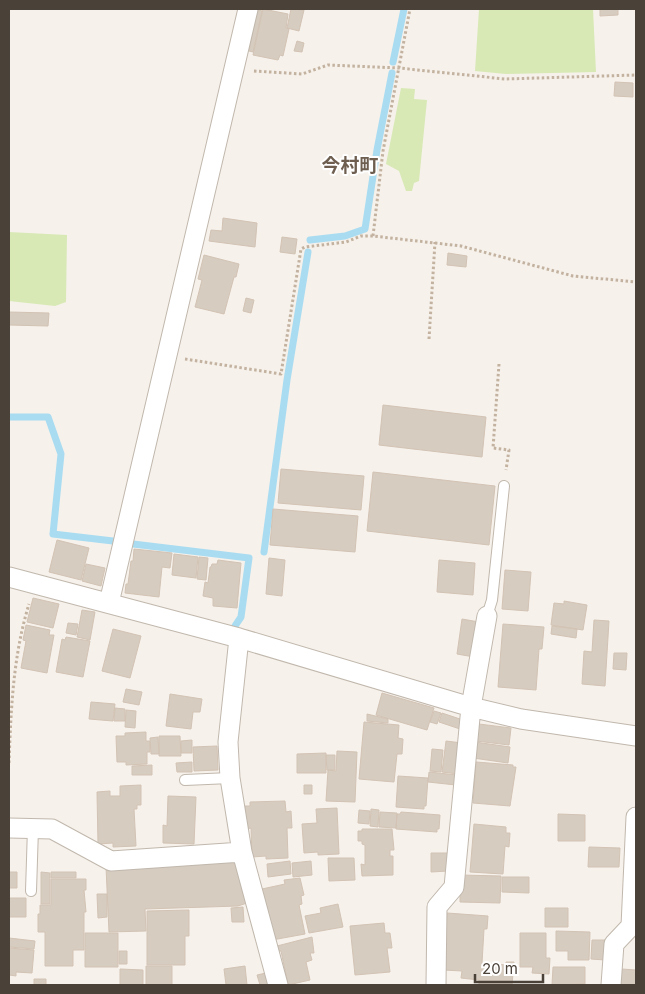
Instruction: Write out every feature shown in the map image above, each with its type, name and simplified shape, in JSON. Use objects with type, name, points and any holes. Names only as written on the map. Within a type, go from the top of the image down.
[{"type":"street","points":[[110,603],[248,9]]},
{"type":"street","points":[[9,577],[239,638],[472,707],[521,719],[636,736]]},
{"type":"street","points":[[436,985],[437,907],[454,887],[472,707],[488,616]]},
{"type":"street","points":[[239,638],[228,742],[230,778],[242,852],[278,985]]},
{"type":"street","points":[[611,985],[614,944],[631,926],[636,817]]},
{"type":"street","points":[[9,828],[52,829],[111,861],[242,852]]},
{"type":"lane","points":[[488,616],[492,600],[504,486]]},
{"type":"lane","points":[[184,780],[230,778]]},
{"type":"lane","points":[[32,891],[33,828]]},
{"type":"path","points":[[373,236],[383,151],[410,9]]},
{"type":"path","points":[[233,70],[302,74],[328,64],[399,68],[505,79],[636,75]]},
{"type":"path","points":[[167,357],[281,374],[301,250],[305,247],[346,242],[361,236],[461,246],[573,276],[636,282]]},
{"type":"path","points":[[429,340],[435,242]]},
{"type":"path","points":[[499,364],[492,448],[509,450],[504,486]]},
{"type":"path","points":[[9,764],[11,704],[16,658],[23,623],[35,584]]},
{"type":"green space","points":[[479,9],[593,9],[596,72],[506,74],[475,71]]},
{"type":"green space","points":[[401,88],[415,89],[414,99],[427,100],[419,181],[414,183],[412,191],[406,191],[399,171],[386,164]]},
{"type":"green space","points":[[9,232],[67,235],[66,302],[55,306],[9,301]]},
{"type":"building","points":[[257,9],[262,11],[253,52],[249,51]]},
{"type":"building","points":[[263,9],[288,14],[286,28],[289,29],[283,56],[280,55],[278,60],[253,55]]},
{"type":"building","points":[[291,9],[304,10],[299,31],[287,28]]},
{"type":"building","points":[[600,9],[618,9],[618,15],[600,16]]},
{"type":"building","points":[[297,41],[304,43],[302,52],[294,51]]},
{"type":"building","points":[[615,82],[633,83],[633,97],[614,96]]},
{"type":"building","points":[[223,218],[257,223],[255,247],[209,241],[211,230],[222,231]]},
{"type":"building","points":[[282,237],[297,239],[295,254],[280,252]]},
{"type":"building","points":[[448,253],[467,256],[466,267],[447,265]]},
{"type":"building","points":[[204,255],[239,264],[224,314],[195,307],[202,280],[198,279]]},
{"type":"building","points":[[246,298],[254,300],[251,313],[243,311]]},
{"type":"building","points":[[9,312],[49,313],[48,326],[9,325]]},
{"type":"building","points":[[383,405],[486,417],[482,457],[379,445]]},
{"type":"building","points":[[281,469],[364,476],[361,510],[278,503]]},
{"type":"building","points":[[373,472],[495,486],[489,545],[367,531]]},
{"type":"building","points":[[273,509],[358,516],[355,552],[270,545]]},
{"type":"building","points":[[57,540],[89,548],[81,580],[49,572]]},
{"type":"building","points":[[134,549],[172,553],[170,568],[162,567],[159,597],[125,593]]},
{"type":"building","points":[[174,554],[198,557],[196,578],[172,575]]},
{"type":"building","points":[[199,557],[208,558],[206,580],[197,579]]},
{"type":"building","points":[[269,558],[285,560],[282,596],[266,594]]},
{"type":"building","points":[[218,560],[241,563],[237,608],[213,606],[213,598],[203,596],[205,582],[208,583],[210,567],[212,564],[217,564]]},
{"type":"building","points":[[439,560],[475,563],[473,595],[437,592]]},
{"type":"building","points":[[86,564],[105,568],[101,586],[82,581]]},
{"type":"building","points":[[505,570],[531,572],[528,611],[502,609]]},
{"type":"building","points":[[33,598],[59,604],[53,628],[27,622]]},
{"type":"building","points":[[564,601],[587,605],[583,630],[551,625],[554,603],[564,604]]},
{"type":"building","points":[[82,610],[95,612],[90,640],[77,637]]},
{"type":"building","points":[[462,619],[479,622],[474,657],[457,654]]},
{"type":"building","points":[[594,620],[609,621],[605,686],[582,684],[584,651],[592,652]]},
{"type":"building","points":[[68,623],[78,624],[76,635],[66,633]]},
{"type":"building","points":[[503,624],[544,627],[542,649],[539,649],[536,690],[498,687]]},
{"type":"building","points":[[26,625],[50,630],[49,635],[54,635],[47,673],[21,668],[26,641],[23,640]]},
{"type":"building","points":[[552,626],[577,629],[576,638],[551,634]]},
{"type":"building","points":[[113,629],[141,636],[130,678],[102,671]]},
{"type":"building","points":[[66,637],[90,641],[83,677],[56,672],[62,639],[65,640]]},
{"type":"building","points":[[614,653],[627,653],[626,670],[613,669]]},
{"type":"building","points":[[126,689],[142,692],[139,705],[123,702]]},
{"type":"building","points":[[382,693],[434,708],[427,730],[376,715]]},
{"type":"building","points":[[170,694],[202,699],[200,712],[193,712],[191,729],[166,726]]},
{"type":"building","points":[[91,702],[115,704],[113,721],[89,719]]},
{"type":"building","points":[[115,708],[125,709],[125,721],[114,721]]},
{"type":"building","points":[[126,710],[136,711],[135,728],[125,727]]},
{"type":"building","points":[[434,711],[441,713],[437,724],[430,722]]},
{"type":"building","points":[[442,713],[463,720],[460,729],[439,722]]},
{"type":"building","points":[[367,714],[388,719],[388,723],[367,721]]},
{"type":"building","points":[[364,722],[399,725],[398,738],[403,739],[402,754],[397,754],[394,782],[359,779]]},
{"type":"building","points":[[479,724],[511,728],[509,745],[476,741]]},
{"type":"building","points":[[146,732],[146,741],[150,741],[150,752],[147,752],[147,764],[126,765],[126,762],[117,762],[116,736],[125,736],[125,733]]},
{"type":"building","points":[[159,736],[180,736],[181,756],[159,756]]},
{"type":"building","points":[[158,737],[159,754],[151,754],[150,738]]},
{"type":"building","points":[[192,740],[192,753],[181,753],[181,741]]},
{"type":"building","points":[[446,741],[462,743],[458,774],[442,772]]},
{"type":"building","points":[[475,742],[510,747],[508,763],[473,758]]},
{"type":"building","points":[[217,746],[218,770],[194,771],[193,747]]},
{"type":"building","points":[[432,749],[443,750],[441,772],[430,771]]},
{"type":"building","points":[[337,751],[357,752],[355,802],[326,801],[328,770],[336,771]]},
{"type":"building","points":[[326,753],[326,773],[297,773],[297,754]]},
{"type":"building","points":[[326,755],[335,755],[335,770],[327,770]]},
{"type":"building","points":[[192,762],[192,772],[177,772],[176,763]]},
{"type":"building","points":[[476,762],[513,765],[513,767],[516,767],[510,806],[473,803]]},
{"type":"building","points":[[152,765],[152,775],[132,775],[132,766]]},
{"type":"building","points":[[429,772],[457,775],[456,785],[428,782]]},
{"type":"building","points":[[398,776],[428,778],[426,806],[424,806],[424,809],[396,807]]},
{"type":"building","points":[[141,785],[141,805],[137,805],[137,809],[134,809],[136,846],[113,847],[113,843],[98,844],[97,792],[110,791],[110,796],[120,796],[120,786]]},
{"type":"building","points":[[304,785],[312,785],[312,794],[304,794]]},
{"type":"building","points":[[168,796],[196,797],[194,844],[163,843],[163,825],[167,826]]},
{"type":"building","points":[[285,801],[286,812],[291,811],[292,828],[287,828],[288,858],[266,859],[266,856],[252,857],[251,828],[246,829],[245,806],[250,806],[250,802]]},
{"type":"building","points":[[337,808],[339,854],[318,855],[318,852],[304,853],[302,824],[317,823],[316,809]]},
{"type":"building","points":[[371,809],[379,810],[378,827],[370,826]]},
{"type":"building","points":[[359,810],[370,811],[369,824],[358,823]]},
{"type":"building","points":[[380,812],[397,813],[396,828],[379,827]]},
{"type":"building","points":[[401,812],[440,815],[439,829],[437,829],[437,832],[396,829],[397,814]]},
{"type":"building","points":[[558,814],[585,815],[585,841],[558,841]]},
{"type":"building","points":[[474,824],[506,827],[506,833],[510,833],[509,847],[505,846],[503,874],[470,872]]},
{"type":"building","points":[[362,829],[392,829],[394,850],[390,850],[390,856],[393,856],[393,875],[362,876],[361,864],[365,865],[365,845],[362,844],[362,841],[358,841],[358,831],[362,831]]},
{"type":"building","points":[[589,847],[620,848],[619,867],[588,867]]},
{"type":"building","points":[[431,853],[448,853],[448,871],[431,872]]},
{"type":"building","points":[[328,858],[354,858],[355,880],[329,881]]},
{"type":"building","points":[[290,861],[291,874],[268,877],[267,864]]},
{"type":"building","points":[[311,861],[312,875],[293,877],[292,863]]},
{"type":"building","points":[[237,862],[247,903],[238,906],[145,909],[146,931],[109,932],[106,867]]},
{"type":"building","points":[[9,872],[17,872],[17,888],[9,888]]},
{"type":"building","points":[[41,872],[50,873],[50,904],[41,904]]},
{"type":"building","points":[[51,872],[76,872],[76,878],[51,878]]},
{"type":"building","points":[[460,875],[501,876],[500,903],[460,902]]},
{"type":"building","points":[[502,877],[529,877],[529,893],[502,892]]},
{"type":"building","points":[[300,878],[304,895],[301,896],[302,904],[299,905],[305,934],[272,940],[262,889],[285,884],[284,880]]},
{"type":"building","points":[[51,879],[86,879],[86,890],[84,890],[86,912],[84,912],[84,950],[73,950],[73,966],[45,966],[45,932],[38,932],[38,914],[40,914],[40,905],[51,905]]},
{"type":"building","points":[[97,894],[107,894],[107,917],[98,918]]},
{"type":"building","points":[[9,898],[26,898],[26,917],[9,917]]},
{"type":"building","points":[[338,904],[343,927],[309,933],[305,916],[321,913],[320,908]]},
{"type":"building","points":[[243,907],[244,922],[232,922],[231,908]]},
{"type":"building","points":[[545,908],[568,908],[568,927],[545,927]]},
{"type":"building","points":[[189,910],[189,936],[185,936],[185,965],[147,965],[147,911]]},
{"type":"building","points":[[447,913],[488,916],[487,929],[484,929],[482,963],[506,965],[506,962],[514,962],[512,985],[479,985],[479,980],[461,978],[462,971],[444,970]]},
{"type":"building","points":[[384,923],[385,933],[390,933],[392,948],[387,948],[390,972],[355,975],[350,926]]},
{"type":"building","points":[[556,931],[590,932],[589,960],[568,960],[568,951],[556,951]]},
{"type":"building","points":[[85,933],[118,933],[118,967],[85,967]]},
{"type":"building","points":[[520,933],[546,933],[546,958],[550,958],[549,974],[532,973],[533,967],[520,967]]},
{"type":"building","points":[[312,937],[314,953],[310,953],[312,960],[306,962],[310,980],[288,985],[281,951],[278,951],[277,946]]},
{"type":"building","points":[[9,938],[35,941],[34,949],[9,947]]},
{"type":"building","points":[[592,940],[605,940],[605,960],[591,959]]},
{"type":"building","points":[[9,948],[34,950],[32,973],[16,972],[16,976],[9,975]]},
{"type":"building","points":[[119,951],[127,951],[127,964],[119,964]]},
{"type":"building","points":[[146,966],[172,966],[172,985],[146,985]]},
{"type":"building","points":[[245,966],[247,985],[226,985],[224,969]]},
{"type":"building","points":[[553,967],[585,967],[585,984],[552,985]]},
{"type":"building","points":[[120,969],[143,970],[143,985],[120,985]]},
{"type":"building","points":[[622,969],[636,970],[636,985],[620,985]]},
{"type":"building","points":[[266,973],[269,985],[260,985],[257,975]]},
{"type":"building","points":[[34,979],[46,979],[46,985],[34,985]]},
{"type":"waterway","points":[[393,62],[404,9]]},
{"type":"waterway","points":[[310,240],[345,236],[365,229],[377,150],[392,73]]},
{"type":"waterway","points":[[264,552],[287,380],[308,252]]},
{"type":"waterway","points":[[9,417],[48,417],[61,454],[53,534],[113,541]]},
{"type":"waterway","points":[[133,544],[249,558],[241,617],[235,626]]},
{"type":"district","name":"今村町","points":[[350,165]]}]
